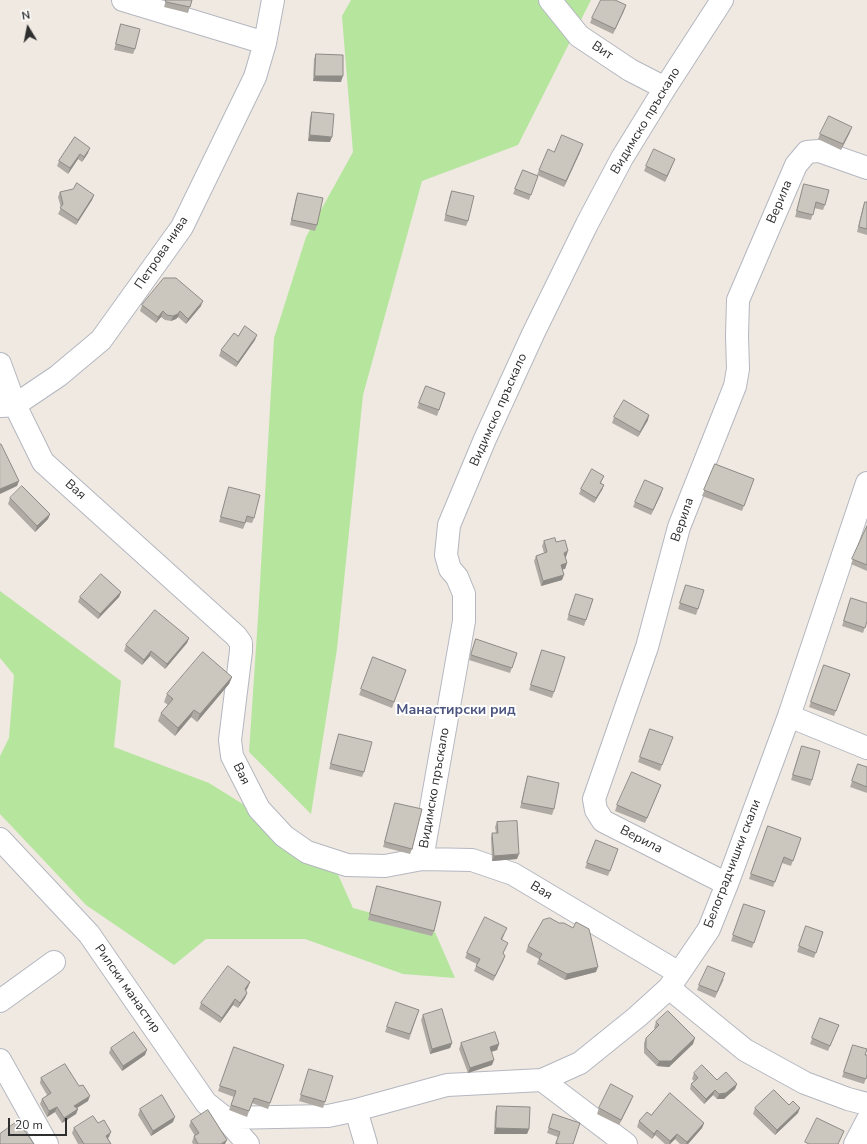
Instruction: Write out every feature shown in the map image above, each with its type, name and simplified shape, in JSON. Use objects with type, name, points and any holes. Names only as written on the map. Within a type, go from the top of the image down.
[{"type":"street","points":[[123,0],[265,43]]},
{"type":"street","name":"Петрова нива","points":[[7,406],[58,376],[101,340],[182,227],[255,77],[265,43],[273,0]]},
{"type":"street","name":"Вит","points":[[550,0],[579,36],[630,70],[665,88]]},
{"type":"street","name":"Видимско пръскало","points":[[422,859],[464,621],[464,594],[456,577],[450,569],[446,555],[449,525],[485,439],[520,362],[587,224],[622,158],[722,0]]},
{"type":"street","name":"Верила","points":[[727,884],[603,821],[596,810],[594,799],[647,647],[679,527],[735,386],[738,369],[738,300],[796,164],[807,152],[819,151],[867,168]]},
{"type":"street","name":"Вая","points":[[0,364],[7,406],[43,462],[236,636],[241,643],[230,740],[232,756],[259,810],[284,836],[307,852],[347,865],[385,866],[422,859],[472,860],[513,874],[674,981],[745,1050],[805,1083],[848,1099],[867,1104]]},
{"type":"street","name":"Белоградчишки скали","points":[[225,1118],[328,1116],[356,1110],[447,1085],[542,1080],[580,1063],[637,1017],[674,981],[709,929],[727,884],[789,716],[867,483]]},
{"type":"street","points":[[789,716],[867,748]]},
{"type":"street","name":"Рилски манастир","points":[[0,840],[89,934],[206,1103],[225,1118],[248,1144]]},
{"type":"street","points":[[0,1001],[54,962]]},
{"type":"street","points":[[0,1060],[47,1144]]},
{"type":"street","points":[[542,1080],[626,1144]]},
{"type":"street","points":[[356,1110],[366,1144]]},
{"type":"street","points":[[855,1144],[867,1121]]},
{"type":"green space","points":[[351,0],[591,0],[518,145],[422,181],[363,395],[337,649],[311,814],[249,752],[274,338],[306,237],[353,152],[342,16]]},
{"type":"green space","points":[[0,591],[121,681],[114,747],[209,783],[331,859],[353,908],[434,930],[455,978],[403,974],[305,939],[206,939],[174,965],[86,905],[0,814],[0,756],[9,738],[14,675],[0,658]]},
{"type":"building","points":[[166,0],[192,0],[190,7],[166,2]]},
{"type":"building","points":[[601,0],[615,0],[626,5],[615,29],[592,18]]},
{"type":"building","points":[[121,24],[140,29],[135,49],[116,44]]},
{"type":"building","points":[[316,54],[343,55],[343,76],[315,76]]},
{"type":"building","points":[[312,112],[334,114],[332,137],[310,135]]},
{"type":"building","points":[[829,116],[852,127],[843,144],[820,134]]},
{"type":"building","points":[[562,135],[583,144],[566,181],[539,170],[548,149],[554,152]]},
{"type":"building","points":[[75,137],[90,148],[84,157],[80,154],[70,168],[59,161]]},
{"type":"building","points":[[654,149],[675,159],[667,176],[646,166]]},
{"type":"building","points":[[523,170],[538,176],[531,195],[515,189]]},
{"type":"building","points":[[77,183],[94,195],[78,220],[60,208],[63,204],[60,192],[73,189]]},
{"type":"building","points":[[804,184],[829,190],[825,205],[816,202],[813,215],[797,211]]},
{"type":"building","points":[[452,191],[474,196],[468,221],[446,215]]},
{"type":"building","points":[[298,193],[323,198],[317,225],[292,220]]},
{"type":"building","points":[[865,202],[867,202],[867,229],[859,227]]},
{"type":"building","points":[[164,278],[176,278],[203,301],[188,319],[180,311],[178,314],[173,316],[167,315],[163,311],[158,317],[142,305]]},
{"type":"building","points":[[245,326],[257,335],[238,362],[221,350],[234,333],[238,336]]},
{"type":"building","points":[[426,386],[445,393],[439,410],[419,403]]},
{"type":"building","points":[[624,400],[649,415],[640,432],[614,417]]},
{"type":"building","points":[[0,444],[19,481],[0,489]]},
{"type":"building","points":[[715,464],[754,479],[744,506],[704,490]]},
{"type":"building","points":[[592,469],[604,476],[600,483],[604,485],[596,498],[581,489]]},
{"type":"building","points":[[645,480],[663,488],[653,510],[635,502]]},
{"type":"building","points":[[22,486],[50,514],[37,526],[10,498]]},
{"type":"building","points":[[229,487],[260,495],[254,518],[247,516],[245,523],[221,517]]},
{"type":"building","points":[[867,526],[867,565],[852,559]]},
{"type":"building","points":[[555,538],[556,542],[565,540],[568,551],[564,553],[567,563],[561,565],[564,575],[543,581],[536,556],[547,552],[544,541]]},
{"type":"building","points":[[101,574],[121,592],[100,614],[80,597]]},
{"type":"building","points":[[686,585],[704,590],[698,609],[680,603]]},
{"type":"building","points":[[576,594],[593,599],[586,620],[569,615]]},
{"type":"building","points":[[851,598],[867,603],[867,621],[865,628],[844,621]]},
{"type":"building","points":[[155,610],[189,638],[167,664],[151,651],[144,660],[126,645]]},
{"type":"building","points":[[476,639],[517,653],[512,668],[471,655]]},
{"type":"building","points":[[542,650],[565,657],[554,692],[531,685]]},
{"type":"building","points":[[203,652],[232,677],[200,714],[194,710],[178,728],[161,713],[173,699],[167,694]]},
{"type":"building","points":[[373,657],[406,670],[394,702],[361,689]]},
{"type":"building","points":[[824,665],[850,674],[836,711],[811,702]]},
{"type":"building","points":[[650,729],[673,737],[662,765],[640,757]]},
{"type":"building","points":[[339,734],[372,742],[364,772],[331,764]]},
{"type":"building","points":[[802,746],[820,751],[812,780],[793,775]]},
{"type":"building","points":[[858,764],[867,767],[867,787],[852,781]]},
{"type":"building","points":[[632,772],[661,785],[647,818],[617,805]]},
{"type":"building","points":[[528,776],[559,783],[554,809],[522,803]]},
{"type":"building","points":[[395,803],[422,809],[412,849],[385,842]]},
{"type":"building","points":[[517,821],[519,854],[494,856],[492,833],[498,833],[497,822]]},
{"type":"building","points":[[768,826],[801,838],[793,861],[784,857],[775,882],[751,874]]},
{"type":"building","points":[[596,840],[618,849],[610,871],[587,863]]},
{"type":"building","points":[[377,886],[441,902],[434,931],[370,914]]},
{"type":"building","points":[[744,904],[765,911],[754,943],[733,935]]},
{"type":"building","points":[[485,917],[507,928],[501,939],[508,943],[503,953],[505,956],[495,976],[476,966],[480,959],[467,953]]},
{"type":"building","points":[[550,918],[573,928],[576,922],[589,929],[598,967],[567,974],[539,959],[542,954],[528,946],[543,920]]},
{"type":"building","points":[[806,926],[823,932],[816,953],[799,946]]},
{"type":"building","points":[[228,966],[250,982],[245,989],[247,993],[240,1003],[235,999],[222,1018],[201,1003]]},
{"type":"building","points":[[708,966],[725,973],[717,992],[699,985]]},
{"type":"building","points":[[396,1002],[419,1010],[410,1034],[387,1027]]},
{"type":"building","points":[[442,1009],[452,1043],[432,1049],[423,1015]]},
{"type":"building","points":[[668,1011],[695,1038],[671,1061],[659,1061],[646,1048],[646,1038],[659,1025],[656,1022]]},
{"type":"building","points":[[820,1018],[839,1025],[830,1046],[812,1038]]},
{"type":"building","points":[[134,1032],[147,1050],[123,1066],[111,1048]]},
{"type":"building","points":[[495,1032],[499,1044],[490,1047],[494,1060],[470,1068],[461,1043]]},
{"type":"building","points":[[853,1045],[867,1049],[865,1055],[867,1055],[866,1079],[844,1072]]},
{"type":"building","points":[[234,1047],[284,1065],[270,1103],[254,1098],[249,1111],[231,1105],[236,1091],[220,1086]]},
{"type":"building","points":[[65,1064],[79,1086],[83,1085],[90,1096],[74,1106],[78,1109],[64,1118],[57,1107],[49,1111],[42,1099],[51,1093],[41,1078]]},
{"type":"building","points":[[702,1065],[717,1080],[726,1072],[737,1084],[726,1093],[719,1094],[715,1090],[706,1099],[691,1084],[698,1078],[694,1073]]},
{"type":"building","points":[[309,1069],[333,1076],[325,1102],[301,1095]]},
{"type":"building","points":[[611,1084],[633,1096],[621,1120],[599,1108]]},
{"type":"building","points":[[774,1090],[789,1105],[793,1101],[800,1108],[777,1130],[755,1108]]},
{"type":"building","points":[[670,1093],[704,1123],[687,1142],[677,1134],[670,1141],[657,1130],[654,1134],[639,1121],[647,1112],[651,1115]]},
{"type":"building","points":[[162,1095],[175,1117],[153,1131],[140,1109]]},
{"type":"building","points":[[497,1106],[530,1107],[529,1129],[496,1128]]},
{"type":"building","points":[[208,1110],[227,1140],[221,1144],[198,1144],[194,1136],[199,1133],[191,1121]]},
{"type":"building","points":[[553,1114],[580,1123],[573,1144],[556,1143],[560,1132],[549,1128]]},
{"type":"building","points":[[93,1116],[98,1123],[104,1120],[111,1132],[106,1136],[111,1144],[84,1144],[74,1128]]},
{"type":"building","points":[[817,1118],[844,1131],[838,1144],[809,1144],[805,1142]]},
{"type":"building","points":[[18,1121],[34,1144],[0,1144],[0,1134]]},
{"type":"district","name":"Манастирски рид","points":[[456,711]]}]
